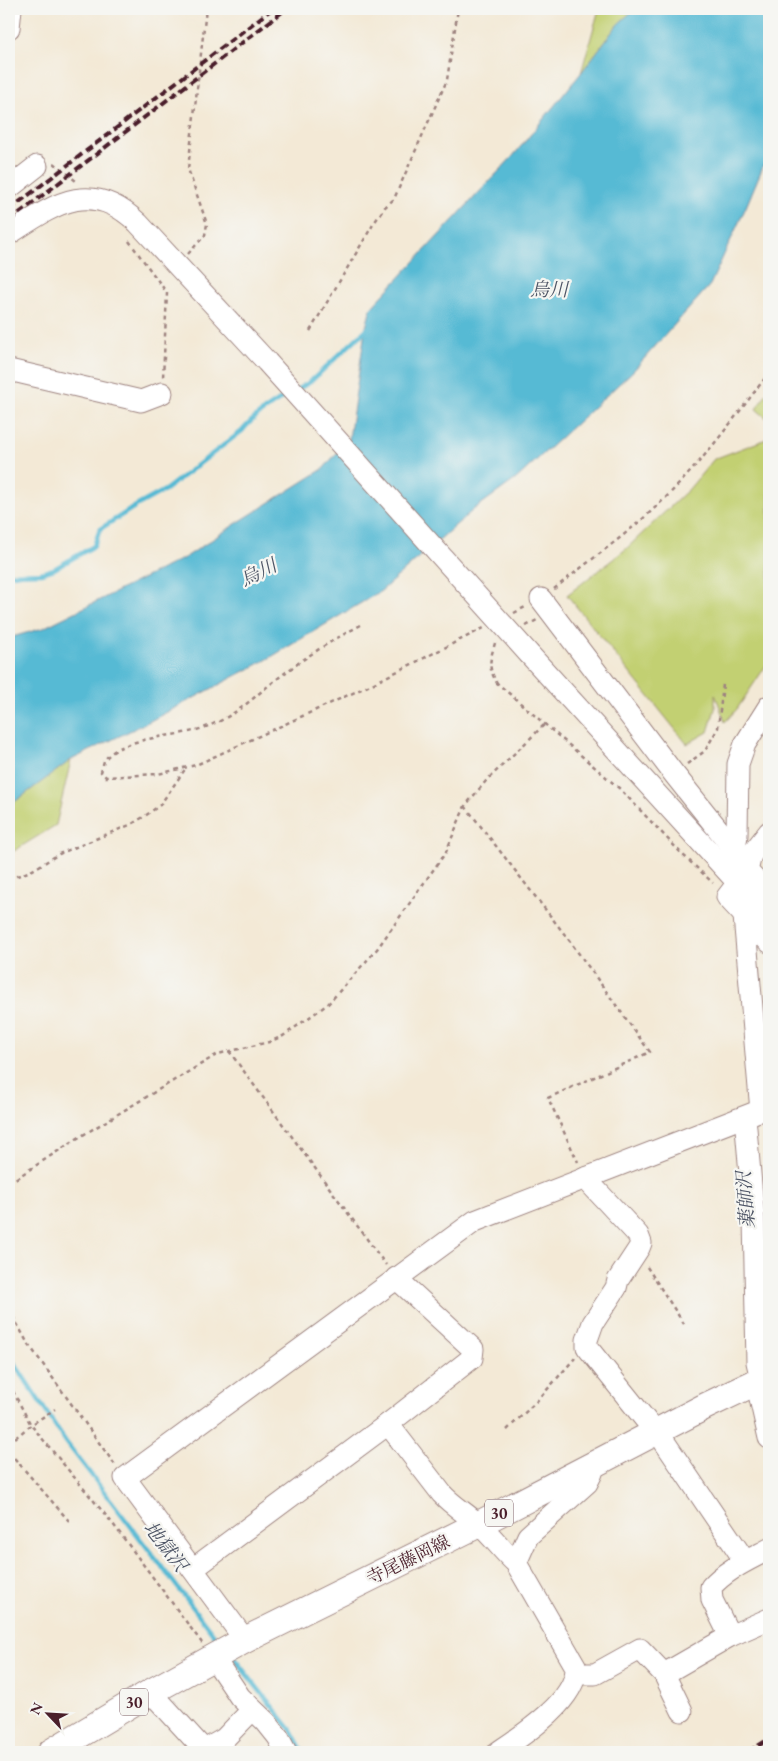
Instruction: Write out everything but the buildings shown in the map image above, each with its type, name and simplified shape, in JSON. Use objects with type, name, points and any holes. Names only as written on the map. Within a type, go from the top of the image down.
[{"type":"main road","name":"寺尾藤岡線","points":[[51,1752],[151,1692],[228,1649],[479,1524],[657,1431],[762,1379]]},
{"type":"street","points":[[9,28],[12,9]]},
{"type":"street","points":[[9,188],[37,166]]},
{"type":"street","points":[[9,234],[52,207],[77,199],[106,202],[129,214],[131,229],[176,265],[267,362],[530,655],[750,857]]},
{"type":"street","points":[[9,370],[141,401],[162,393]]},
{"type":"street","points":[[546,606],[674,774],[750,857],[769,894]]},
{"type":"street","points":[[769,706],[745,744],[738,764],[736,842],[750,857],[769,917]]},
{"type":"street","points":[[750,857],[744,916],[758,1112],[754,1219],[757,1362],[762,1379],[769,1438]]},
{"type":"street","points":[[744,916],[769,942]]},
{"type":"street","points":[[286,1752],[278,1737],[266,1722],[240,1697],[228,1649],[193,1570],[125,1478],[475,1221],[758,1112]]},
{"type":"street","points":[[585,1178],[638,1235],[641,1243],[594,1324],[587,1340],[587,1347],[657,1431],[745,1562]]},
{"type":"street","points":[[193,1570],[388,1424],[472,1358],[473,1349],[396,1278]]},
{"type":"street","points":[[388,1424],[442,1494],[479,1524],[516,1563],[576,1667],[576,1674],[565,1697],[527,1733],[498,1752]]},
{"type":"street","points":[[516,1563],[528,1536],[586,1483],[592,1473],[593,1464]]},
{"type":"street","points":[[730,1636],[712,1600],[712,1587],[720,1577],[769,1549]]},
{"type":"street","points":[[664,1674],[730,1636],[769,1618]]},
{"type":"street","points":[[576,1674],[595,1674],[640,1649],[664,1674],[682,1711]]},
{"type":"street","points":[[151,1692],[203,1751],[224,1739],[252,1710]]},
{"type":"path","points":[[176,265],[200,243],[205,235],[207,224],[188,169],[206,9]]},
{"type":"path","points":[[310,331],[374,223],[385,207],[394,199],[448,80],[458,9]]},
{"type":"path","points":[[131,229],[167,294],[162,393]]},
{"type":"path","points":[[519,630],[546,606],[595,556],[629,531],[662,501],[724,432],[769,373]]},
{"type":"path","points":[[508,616],[546,606]]},
{"type":"path","points":[[361,625],[329,641],[306,656],[237,710],[216,723],[190,732],[130,744],[114,752],[104,761],[101,772],[106,778],[129,777],[158,774],[196,765],[368,686],[492,624]]},
{"type":"path","points":[[495,642],[490,659],[490,671],[497,682],[620,788],[682,854],[750,857]]},
{"type":"path","points":[[674,774],[705,751],[718,728],[723,684]]},
{"type":"path","points":[[9,1182],[218,1054],[269,1042],[283,1036],[328,1004],[377,949],[446,852],[465,806],[486,781],[545,724]]},
{"type":"path","points":[[9,880],[31,871],[59,854],[132,824],[145,816],[160,805],[187,767]]},
{"type":"path","points":[[465,806],[568,940],[650,1052],[548,1098],[585,1178]]},
{"type":"path","points":[[229,1051],[396,1278]]},
{"type":"path","points":[[637,1251],[686,1327]]},
{"type":"path","points":[[9,1309],[27,1342],[125,1478]]},
{"type":"path","points":[[506,1430],[587,1347]]},
{"type":"path","points":[[9,1384],[30,1425],[113,1524],[228,1649]]},
{"type":"path","points":[[9,1443],[30,1425],[55,1409]]},
{"type":"path","points":[[9,1452],[69,1521]]},
{"type":"green space","points":[[599,9],[635,9],[618,24],[581,73]]},
{"type":"green space","points":[[769,390],[769,420],[756,409]]},
{"type":"green space","points":[[769,438],[769,661],[737,709],[725,722],[715,694],[715,709],[708,732],[687,744],[567,595],[626,549],[689,489],[714,459]]},
{"type":"green space","points":[[71,760],[56,825],[9,854],[9,806]]},
{"type":"water","name":"烏川","points":[[635,9],[769,9],[769,152],[710,285],[633,371],[516,479],[473,510],[381,591],[266,660],[71,760],[9,806],[9,638],[43,628],[186,557],[323,469],[349,439],[365,331],[371,308],[513,156],[581,73],[618,24]]},
{"type":"waterway","points":[[298,389],[310,382],[369,327]]},
{"type":"waterway","points":[[9,574],[41,573],[54,569],[94,546],[100,529],[165,490],[242,431],[258,415],[289,394]]},
{"type":"waterway","name":"地獄沢","points":[[9,1355],[66,1442],[221,1644]]},
{"type":"waterway","name":"地獄沢","points":[[233,1657],[291,1730],[303,1752]]},
{"type":"railway","points":[[9,210],[272,9]]},
{"type":"railway","points":[[9,221],[286,9]]},
{"type":"railway","points":[[748,1752],[769,1739]]},
{"type":"water label","name":"薬師沢","points":[[745,1200]]}]
